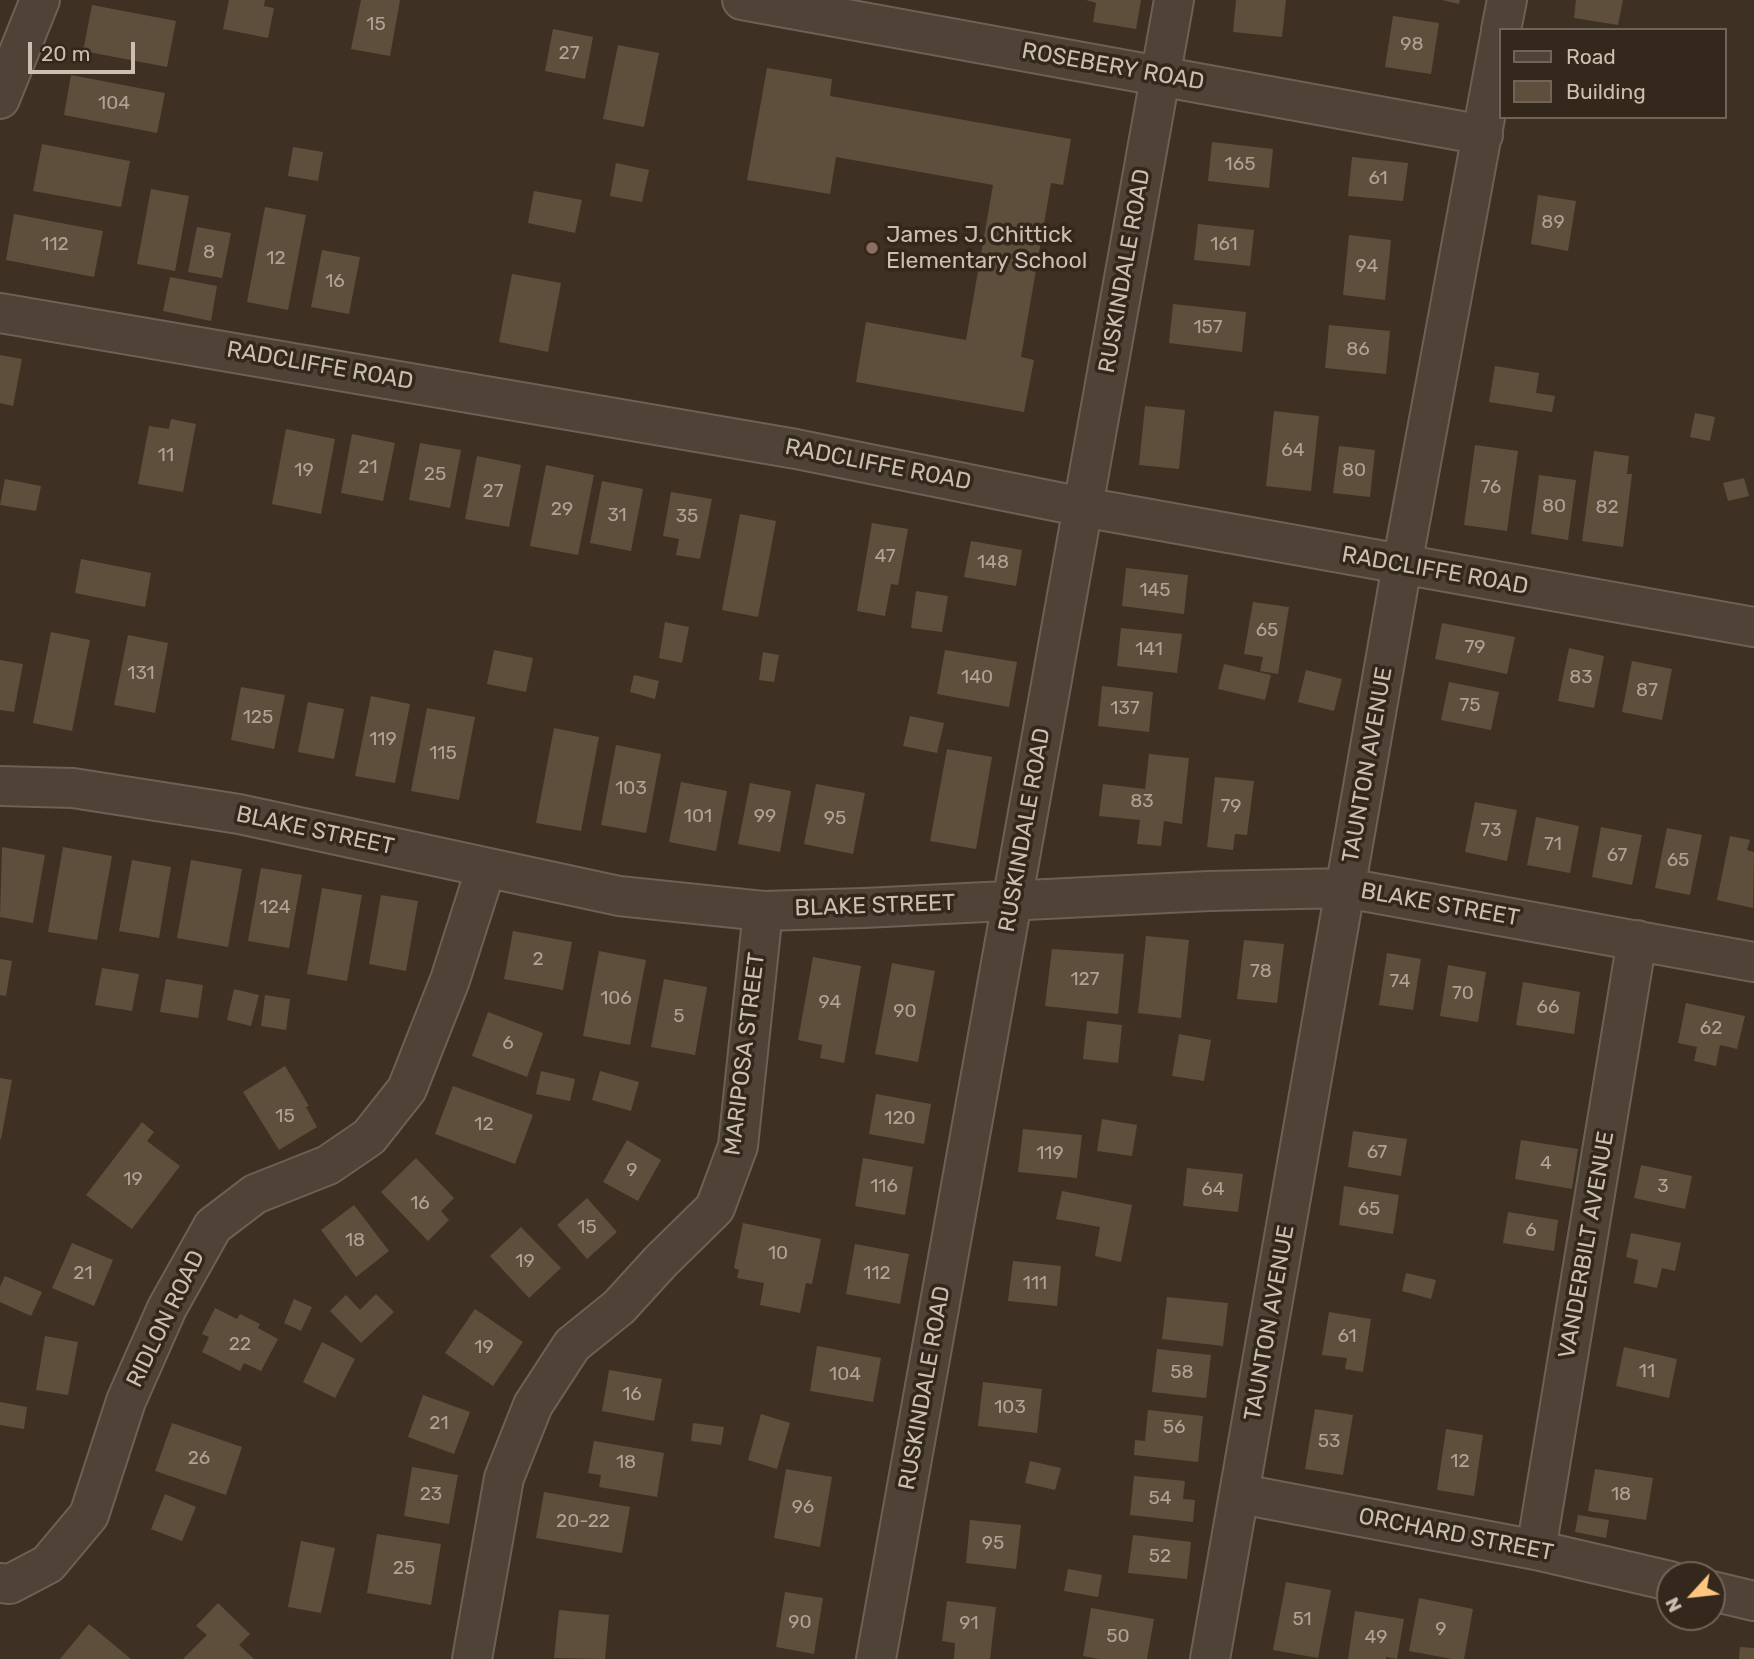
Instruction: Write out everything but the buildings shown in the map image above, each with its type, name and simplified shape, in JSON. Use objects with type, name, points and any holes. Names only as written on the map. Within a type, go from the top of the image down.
[{"type":"street","points":[[0,99],[10,50],[40,0]]},
{"type":"street","name":"ROSEBERY ROAD","points":[[742,0],[1483,135]]},
{"type":"street","name":"RUSKINDALE ROAD","points":[[876,1659],[1174,0]]},
{"type":"street","points":[[1502,28],[1507,0]]},
{"type":"street","name":"TAUNTON AVENUE","points":[[1210,1659],[1402,565],[1498,49]]},
{"type":"street","name":"RADCLIFFE ROAD","points":[[0,313],[796,449],[1083,507],[1754,627]]},
{"type":"street","name":"BLAKE STREET","points":[[0,786],[73,788],[239,814],[619,896],[762,911],[1209,891],[1346,888],[1754,962]]},
{"type":"street","name":"RIDLON ROAD","points":[[0,1583],[10,1584],[48,1564],[89,1515],[126,1401],[167,1308],[214,1226],[256,1194],[328,1165],[369,1137],[407,1089],[450,980],[486,868]]},
{"type":"street","name":"MARIPOSA STREET","points":[[472,1659],[504,1478],[533,1405],[572,1345],[619,1307],[715,1208],[738,1146],[762,911]]},
{"type":"street","name":"VANDERBILT AVENUE","points":[[1536,1550],[1637,940]]},
{"type":"street","name":"ORCHARD STREET","points":[[1241,1494],[1536,1550],[1656,1578]]},
{"type":"street","points":[[1726,1594],[1754,1601]]},
{"type":"place","name":"James J. Chittick Elementary School","points":[[872,248]]}]
